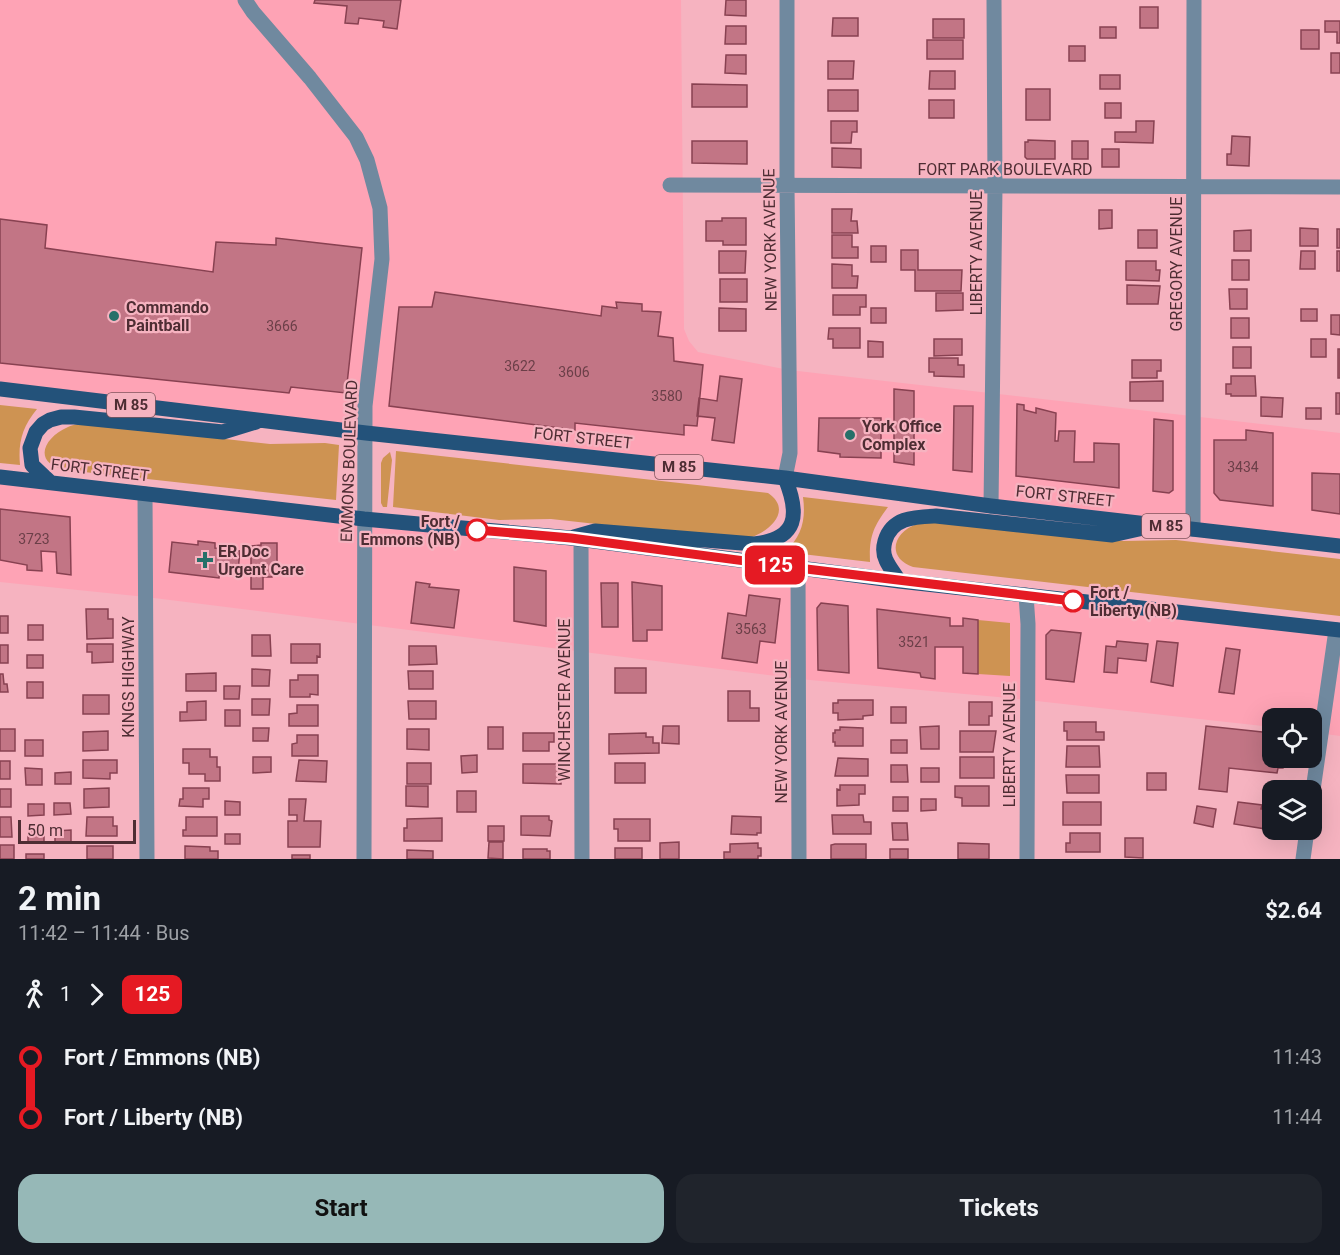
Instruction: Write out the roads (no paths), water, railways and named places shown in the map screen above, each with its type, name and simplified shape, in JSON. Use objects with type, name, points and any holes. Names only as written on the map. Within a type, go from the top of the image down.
[{"type":"main road","name":"FORT STREET","points":[[0,389],[366,433],[785,478],[991,506],[1340,546]]},
{"type":"main road","points":[[50,482],[32,465],[30,448],[36,432],[50,420],[74,417],[223,432],[262,420]]},
{"type":"main road","name":"FORT STREET","points":[[0,477],[364,519],[576,539],[798,568],[1338,630]]},
{"type":"main road","points":[[576,539],[595,531],[754,544],[772,542],[784,534],[791,524],[794,513],[792,495],[785,478]]},
{"type":"main road","points":[[899,580],[885,559],[883,548],[887,533],[897,523],[910,517],[936,516],[1112,535],[1157,525]]},
{"type":"street","name":"EMMONS BOULEVARD","points":[[245,0],[356,137],[375,183],[380,208],[382,240],[365,406],[364,859]]},
{"type":"street","name":"NEW YORK AVENUE","points":[[785,478],[790,453],[787,0]]},
{"type":"street","name":"LIBERTY AVENUE","points":[[991,506],[995,187],[994,0]]},
{"type":"street","name":"GREGORY AVENUE","points":[[1193,529],[1194,0]]},
{"type":"street","name":"FORT PARK BOULEVARD","points":[[670,185],[1340,187]]},
{"type":"street","name":"KINGS HIGHWAY","points":[[145,494],[147,859]]},
{"type":"street","name":"WINCHESTER AVENUE","points":[[576,539],[582,859]]},
{"type":"street","name":"NEW YORK AVENUE","points":[[798,568],[799,859]]},
{"type":"street","name":"LIBERTY AVENUE","points":[[1026,595],[1028,624],[1027,859]]},
{"type":"street","points":[[1315,780],[1338,630]]},
{"type":"street","points":[[1303,859],[1306,840]]},
{"type":"place","name":"Commando Paintball","points":[[114,316]]},
{"type":"place","name":"York Office Complex","points":[[850,435]]},
{"type":"place","name":"Fort / Emmons (NB)","points":[[477,530]]},
{"type":"place","name":"ER Doc Urgent Care","points":[[205,560]]},
{"type":"place","name":"Fort / Liberty (NB)","points":[[1073,601]]}]
